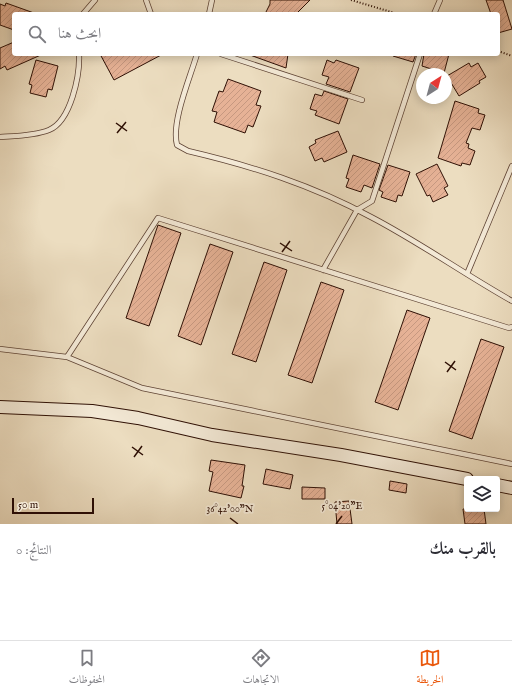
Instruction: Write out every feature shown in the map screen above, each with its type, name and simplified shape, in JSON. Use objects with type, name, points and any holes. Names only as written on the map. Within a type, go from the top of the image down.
[{"type":"main road","points":[[0,407],[92,411],[138,418],[212,435],[341,455],[464,478]]},
{"type":"main road","points":[[500,486],[512,488]]},
{"type":"lane","points":[[85,12],[95,0]]},
{"type":"lane","points":[[146,0],[150,12]]},
{"type":"lane","points":[[209,12],[212,0]]},
{"type":"lane","points":[[435,12],[440,0]]},
{"type":"lane","points":[[0,137],[50,130],[61,119],[75,91],[80,65],[79,56]]},
{"type":"lane","points":[[196,56],[176,123],[175,136],[177,146],[188,151],[286,178],[357,210],[512,301]]},
{"type":"lane","points":[[227,56],[362,100]]},
{"type":"lane","points":[[323,270],[357,210],[372,201],[419,56]]},
{"type":"lane","points":[[467,274],[512,166]]},
{"type":"lane","points":[[67,358],[158,218],[509,328],[512,327]]},
{"type":"lane","points":[[0,349],[67,358],[142,388],[512,464]]},
{"type":"path","points":[[351,0],[391,12]]},
{"type":"path","points":[[500,51],[512,56]]},
{"type":"building","points":[[270,0],[310,0],[298,12],[266,12],[270,4]]},
{"type":"building","points":[[486,0],[503,0],[512,29],[500,32],[500,12],[490,12]]},
{"type":"building","points":[[6,3],[31,12],[12,12],[12,29],[0,25],[0,4],[5,6]]},
{"type":"building","points":[[12,43],[12,56],[38,56],[7,70],[5,66],[0,69],[0,48]]},
{"type":"building","points":[[101,56],[159,56],[114,80]]},
{"type":"building","points":[[253,56],[288,56],[286,68]]},
{"type":"building","points":[[393,56],[415,56],[413,62]]},
{"type":"building","points":[[424,56],[448,56],[445,68],[428,68],[422,66]]},
{"type":"building","points":[[36,60],[58,66],[52,90],[48,89],[46,97],[30,93],[32,85],[29,84]]},
{"type":"building","points":[[327,60],[334,63],[336,60],[359,68],[350,92],[326,84],[329,77],[322,75]]},
{"type":"building","points":[[469,63],[471,67],[478,63],[486,77],[479,81],[480,83],[459,96],[452,84],[452,73]]},
{"type":"building","points":[[228,79],[261,91],[256,105],[261,106],[253,127],[248,125],[245,133],[214,122],[217,112],[212,111],[219,91],[223,92]]},
{"type":"building","points":[[324,91],[348,99],[339,124],[315,115],[317,111],[310,109],[315,94],[322,96]]},
{"type":"building","points":[[455,101],[479,109],[478,113],[485,115],[480,130],[472,128],[466,143],[469,144],[468,148],[475,151],[470,165],[462,163],[461,166],[438,158]]},
{"type":"building","points":[[338,131],[347,152],[324,162],[322,158],[315,161],[309,147],[316,143],[315,140]]},
{"type":"building","points":[[353,155],[380,164],[372,188],[364,185],[361,192],[346,187],[349,179],[346,178]]},
{"type":"building","points":[[437,164],[448,186],[444,188],[448,195],[433,202],[430,195],[427,196],[416,174]]},
{"type":"building","points":[[388,165],[410,172],[402,196],[398,195],[396,202],[381,197],[383,192],[379,190]]},
{"type":"building","points":[[158,225],[181,233],[149,326],[126,318]]},
{"type":"building","points":[[210,244],[233,252],[201,345],[178,336]]},
{"type":"building","points":[[264,262],[287,270],[256,362],[232,354]]},
{"type":"building","points":[[321,282],[344,290],[312,383],[288,375]]},
{"type":"building","points":[[407,310],[430,318],[398,410],[375,402]]},
{"type":"building","points":[[481,339],[504,347],[472,439],[449,431]]},
{"type":"building","points":[[211,460],[245,465],[242,486],[244,486],[241,498],[209,491],[213,472],[209,471]]},
{"type":"building","points":[[266,469],[293,475],[290,489],[263,484]]},
{"type":"building","points":[[390,481],[407,484],[406,493],[389,490]]},
{"type":"building","points":[[302,487],[325,488],[325,499],[302,499]]},
{"type":"building","points":[[349,501],[352,524],[337,524],[335,502]]},
{"type":"building","points":[[463,509],[464,512],[484,512],[486,524],[465,524]]}]
